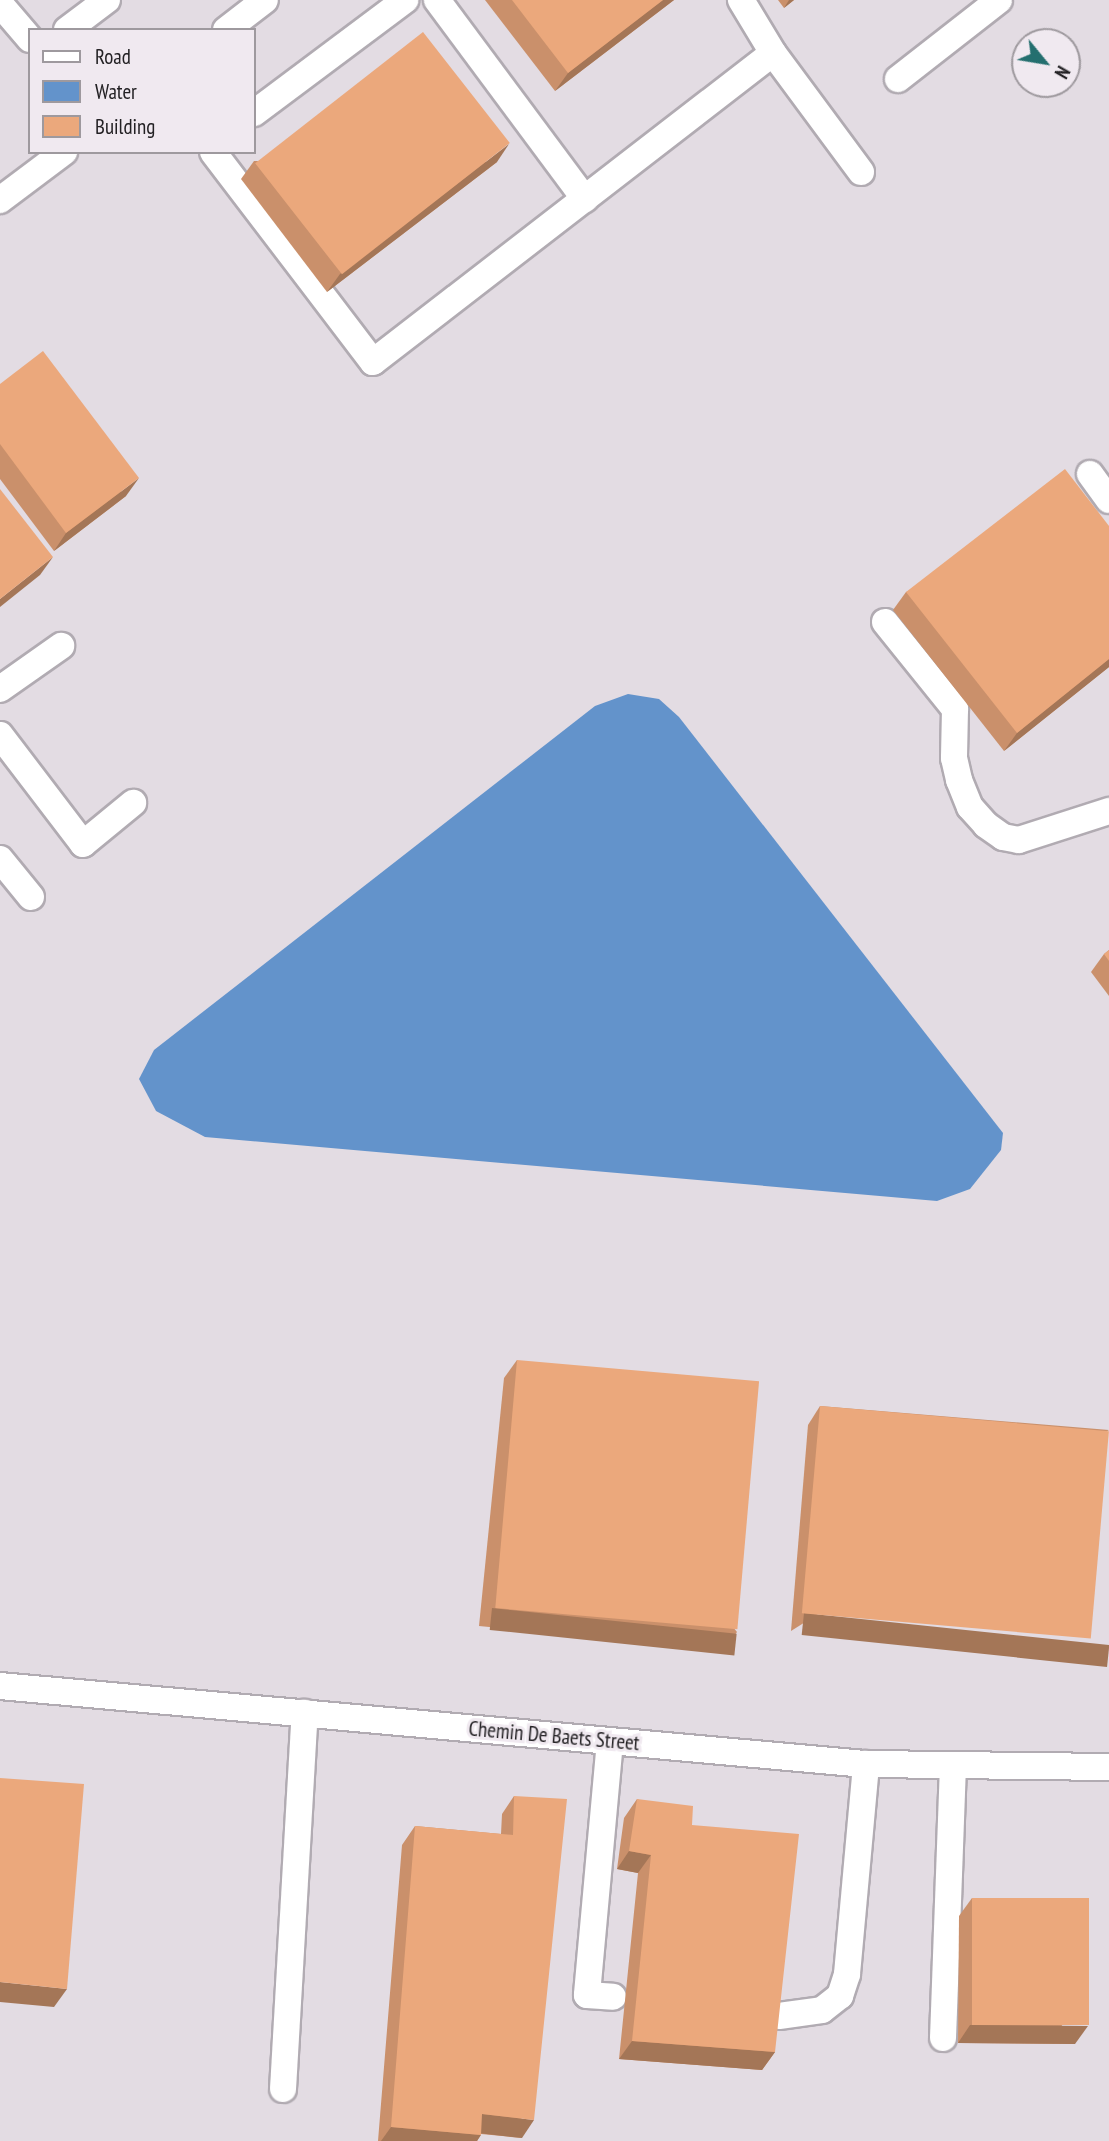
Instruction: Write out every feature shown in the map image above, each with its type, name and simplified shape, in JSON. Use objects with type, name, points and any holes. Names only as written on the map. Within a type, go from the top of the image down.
[{"type":"street","points":[[70,28],[107,0]]},
{"type":"street","points":[[229,28],[265,0]]},
{"type":"street","points":[[256,112],[405,0]]},
{"type":"street","points":[[438,0],[584,199]]},
{"type":"street","points":[[741,0],[773,53],[861,172]]},
{"type":"street","points":[[898,79],[999,0]]},
{"type":"street","points":[[0,4],[28,37]]},
{"type":"street","points":[[215,154],[373,362],[773,53]]},
{"type":"street","points":[[5,186],[61,154]]},
{"type":"street","points":[[1090,474],[1109,500]]},
{"type":"street","points":[[885,622],[955,709],[954,758],[959,780],[970,807],[986,825],[1003,837],[1019,840],[1109,811]]},
{"type":"street","points":[[0,689],[61,646]]},
{"type":"street","points":[[0,735],[8,762],[83,844],[133,803]]},
{"type":"street","points":[[0,859],[31,897]]},
{"type":"street","name":"Chemin De Baets Street","points":[[0,1686],[866,1764],[1109,1767]]},
{"type":"street","points":[[282,2089],[305,1713]]},
{"type":"street","points":[[610,1741],[587,1995],[613,1997]]},
{"type":"street","points":[[779,2016],[822,2010],[840,1996],[847,1974],[866,1764]]},
{"type":"street","points":[[943,2038],[953,1767]]},
{"type":"water","points":[[628,694],[659,699],[679,717],[1003,1133],[1001,1150],[970,1189],[937,1201],[205,1137],[156,1111],[139,1079],[154,1050],[595,706]]},
{"type":"building","points":[[512,0],[663,0],[568,73]]},
{"type":"building","points":[[423,32],[510,143],[342,274],[255,163]]},
{"type":"building","points":[[43,351],[139,478],[66,533],[0,444],[0,384]]},
{"type":"building","points":[[1065,469],[1109,526],[1109,659],[1017,733],[906,592]]},
{"type":"building","points":[[0,489],[53,557],[0,599]]},
{"type":"building","points":[[517,1360],[759,1381],[737,1629],[495,1608]]},
{"type":"building","points":[[820,1406],[1109,1431],[1091,1638],[802,1613]]},
{"type":"building","points":[[0,1778],[84,1784],[67,1989],[0,1982]]},
{"type":"building","points":[[514,1796],[567,1799],[534,2120],[482,2114],[481,2135],[391,2127],[415,1826],[513,1835]]},
{"type":"building","points":[[637,1799],[693,1806],[692,1825],[799,1834],[775,2052],[632,2041],[651,1855],[629,1851]]},
{"type":"building","points":[[972,1898],[1089,1898],[1089,2025],[972,2025]]}]
